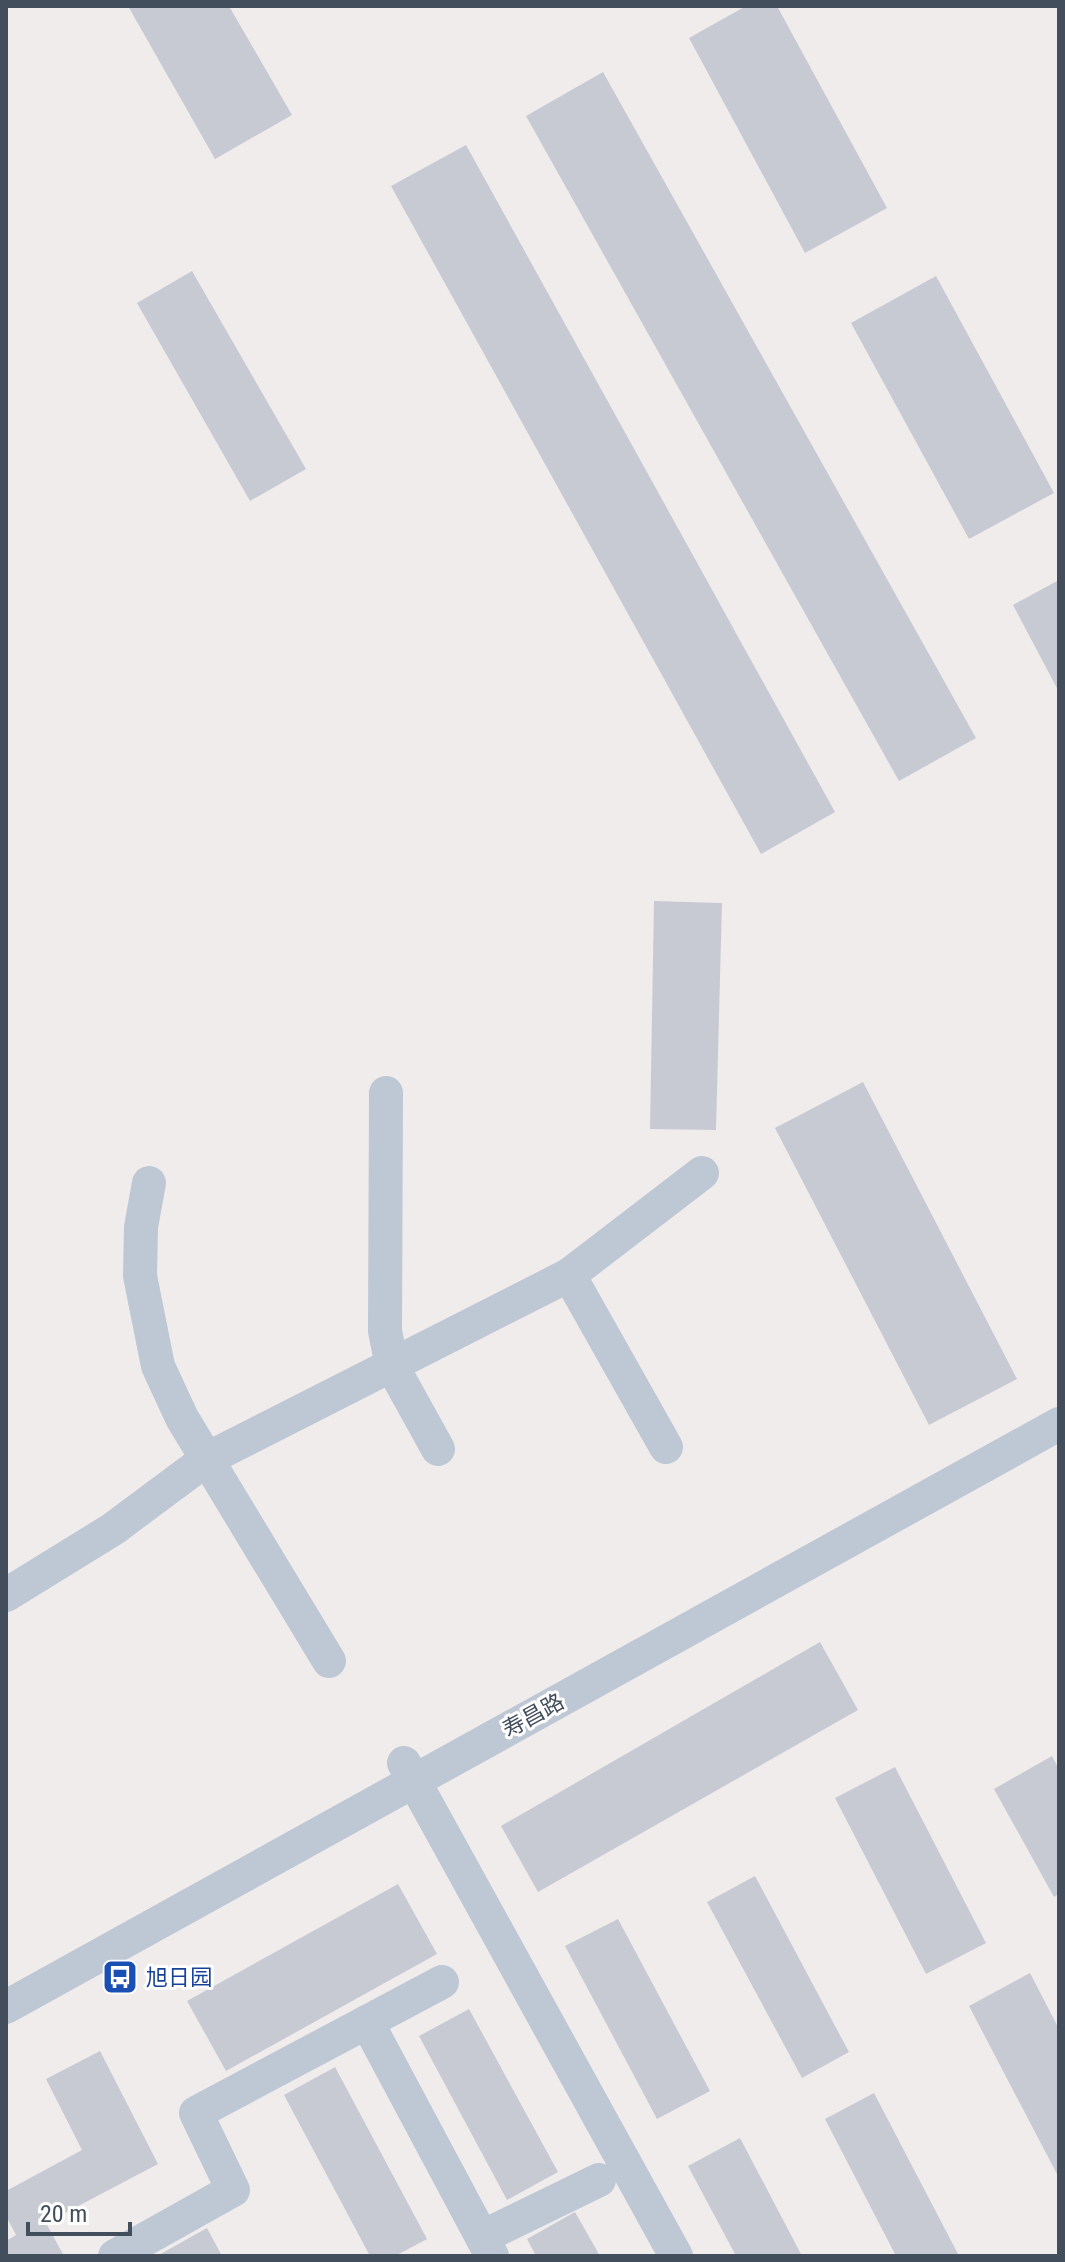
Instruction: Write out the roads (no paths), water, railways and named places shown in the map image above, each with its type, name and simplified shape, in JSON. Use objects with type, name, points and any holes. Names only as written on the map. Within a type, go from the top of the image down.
[{"type":"street","points":[[386,1093],[385,1331],[392,1366],[438,1449]]},
{"type":"street","points":[[6,1595],[113,1529],[207,1459],[569,1275],[702,1173]]},
{"type":"street","points":[[149,1183],[141,1227],[140,1276],[158,1366],[207,1459],[329,1661]]},
{"type":"street","points":[[569,1275],[666,1447]]},
{"type":"street","name":"寿昌路","points":[[6,2007],[1059,1399]]},
{"type":"street","name":"寿昌路","points":[[6,1982],[409,1772],[1059,1424]]},
{"type":"street","points":[[409,1772],[676,2256]]},
{"type":"street","points":[[115,2256],[233,2190],[196,2113],[442,1982]]},
{"type":"street","points":[[367,2022],[487,2246],[599,2180]]},
{"type":"place","name":"旭日园","points":[[120,1977]]}]
